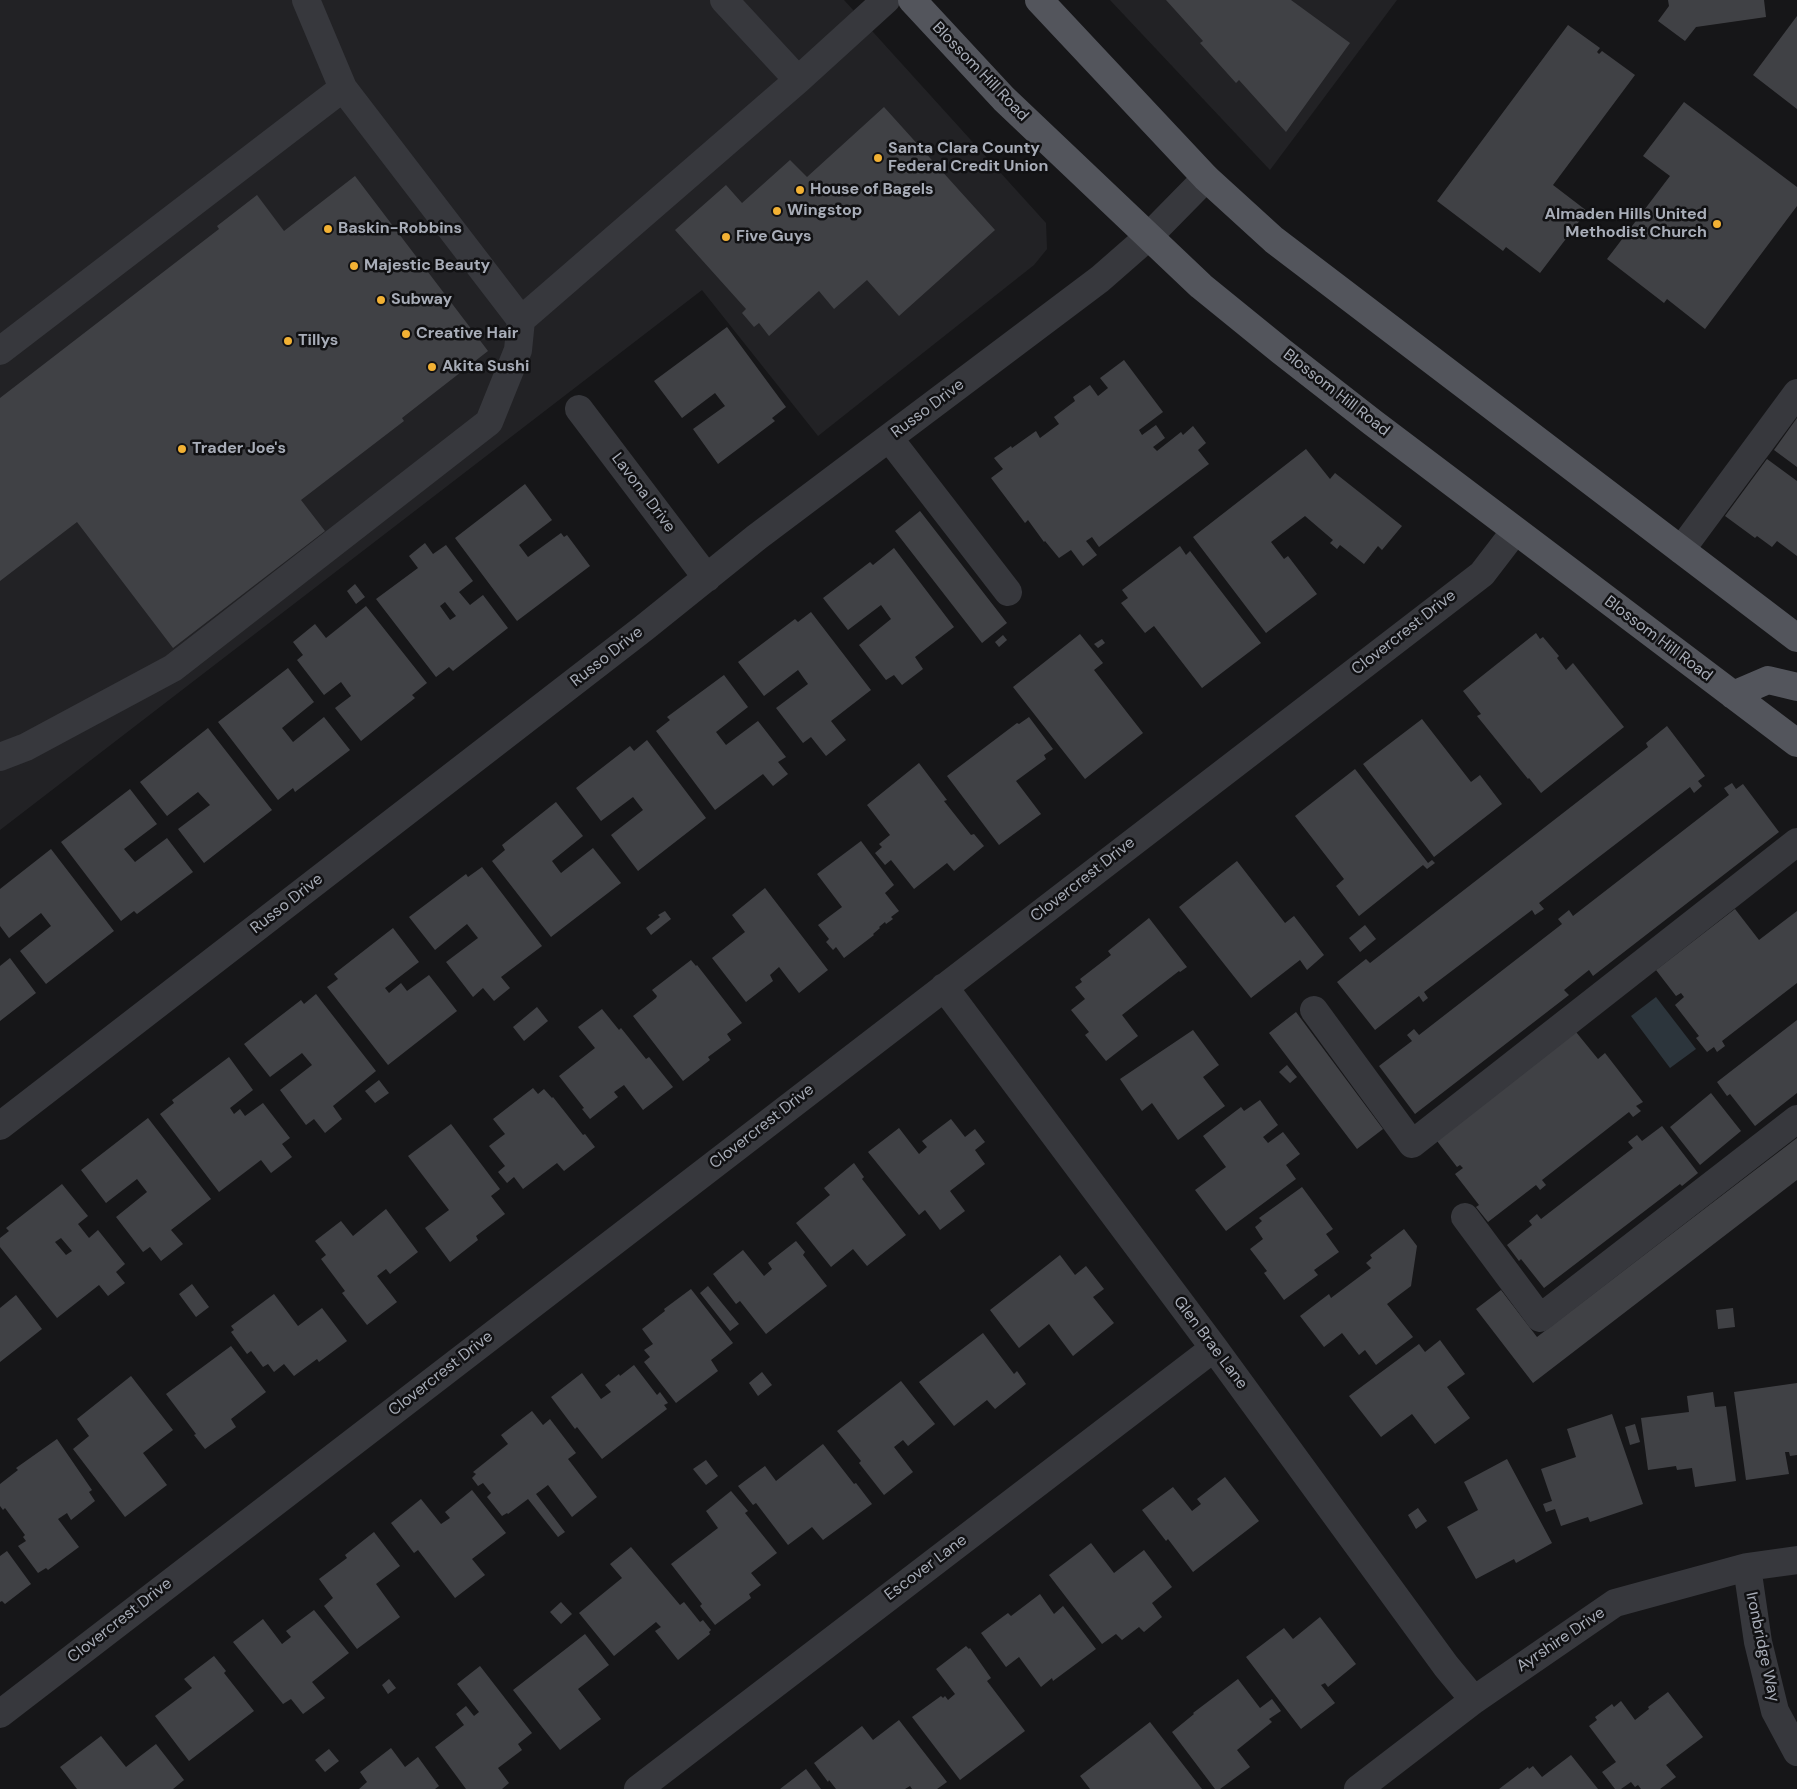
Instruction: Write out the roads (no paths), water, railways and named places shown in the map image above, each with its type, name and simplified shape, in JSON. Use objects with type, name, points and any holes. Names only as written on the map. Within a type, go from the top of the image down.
[{"type":"main road","name":"Blossom Hill Road","points":[[912,0],[1004,99],[1201,286],[1281,351],[1515,531],[1797,743]]},
{"type":"main road","points":[[1039,0],[1206,178],[1274,240],[1797,638]]},
{"type":"main road","points":[[1733,695],[1768,680],[1797,687]]},
{"type":"street","points":[[0,757],[26,747],[173,668],[489,422],[518,350],[520,320],[343,88],[306,0]]},
{"type":"street","points":[[724,0],[798,80]]},
{"type":"street","points":[[520,320],[798,80],[886,0]]},
{"type":"street","points":[[0,351],[343,88]]},
{"type":"street","name":"Russo Drive","points":[[0,1126],[629,640],[757,537],[1100,279],[1148,237],[1206,178]]},
{"type":"street","points":[[1682,550],[1797,394]]},
{"type":"street","name":"Lavona Drive","points":[[579,409],[707,578]]},
{"type":"street","points":[[889,438],[1008,592]]},
{"type":"street","name":"Clovercrest Drive","points":[[0,1714],[1482,574],[1515,531]]},
{"type":"street","points":[[1314,1010],[1412,1144],[1797,842]]},
{"type":"street","name":"Glen Brae Lane","points":[[944,987],[1214,1348],[1446,1666],[1474,1700]]},
{"type":"street","points":[[1465,1217],[1540,1318],[1797,1119]]},
{"type":"street","name":"Escover Lane","points":[[638,1789],[1214,1348]]},
{"type":"street","name":"Ayrshire Drive","points":[[1358,1789],[1474,1700],[1615,1603],[1747,1567],[1797,1560]]},
{"type":"street","name":"Ironbridge Way","points":[[1747,1567],[1758,1642],[1775,1711],[1797,1752]]},
{"type":"place","name":"Santa Clara County Federal Credit Union","points":[[878,158]]},
{"type":"place","name":"House of Bagels","points":[[800,190]]},
{"type":"place","name":"Wingstop","points":[[777,211]]},
{"type":"place","name":"Almaden Hills United Methodist Church","points":[[1717,224]]},
{"type":"place","name":"Baskin-Robbins","points":[[328,229]]},
{"type":"place","name":"Five Guys","points":[[726,237]]},
{"type":"place","name":"Majestic Beauty","points":[[354,266]]},
{"type":"place","name":"Subway","points":[[381,300]]},
{"type":"place","name":"Creative Hair","points":[[406,334]]},
{"type":"place","name":"Tillys","points":[[288,341]]},
{"type":"place","name":"Akita Sushi","points":[[432,367]]},
{"type":"place","name":"Trader Joe's","points":[[182,449]]}]
